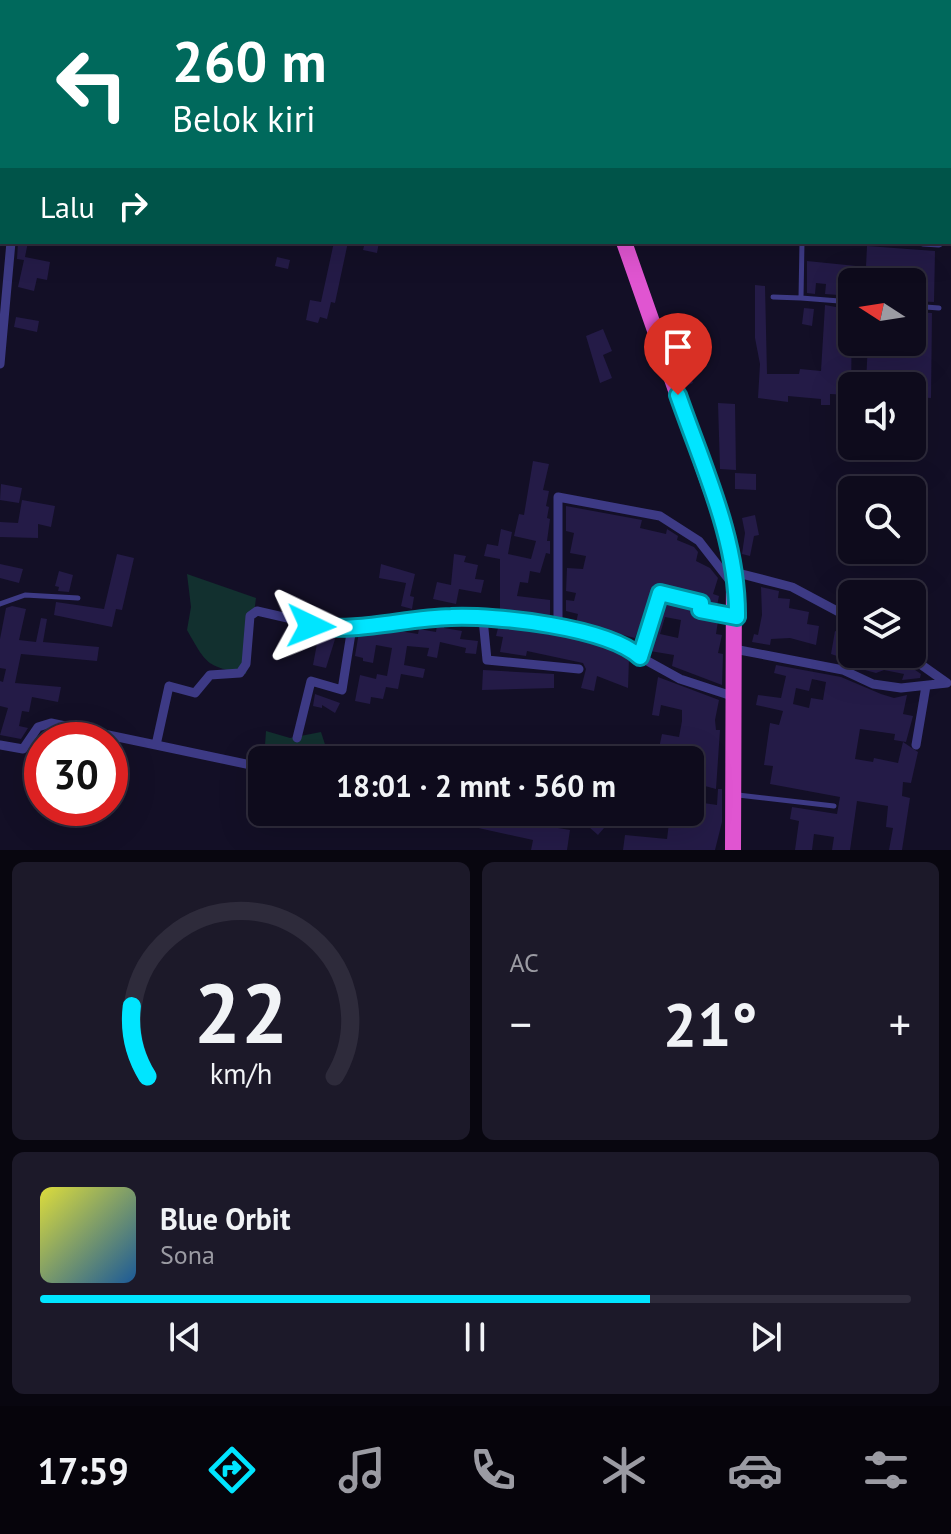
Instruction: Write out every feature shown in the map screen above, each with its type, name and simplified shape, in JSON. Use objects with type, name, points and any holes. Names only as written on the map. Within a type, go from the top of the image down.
[{"type":"highway","points":[[623,245],[727,536],[735,579],[733,850]]},
{"type":"street","points":[[0,364],[11,244]]},
{"type":"street","points":[[558,626],[558,497],[660,516],[699,541],[735,579],[792,587],[838,612]]},
{"type":"street","points":[[640,657],[660,593],[701,603],[700,610],[737,617]]},
{"type":"street","points":[[156,745],[169,686],[195,693],[210,675],[232,676],[243,669],[253,612],[317,627],[352,627],[452,616],[558,626],[613,642],[680,679],[732,696]]},
{"type":"street","points":[[483,619],[487,660],[579,669]]},
{"type":"street","points":[[297,738],[311,681],[342,690],[352,627]]},
{"type":"street","points":[[734,649],[843,670],[873,684],[901,688],[949,683]]},
{"type":"street","points":[[926,667],[949,683]]},
{"type":"street","points":[[916,745],[926,686]]},
{"type":"street","points":[[0,745],[23,749],[38,727],[51,723],[248,764]]},
{"type":"lane","points":[[801,298],[802,244]]},
{"type":"lane","points":[[773,297],[838,301]]},
{"type":"lane","points":[[926,307],[939,308]]},
{"type":"lane","points":[[0,604],[25,595],[78,598]]},
{"type":"lane","points":[[733,795],[834,806]]},
{"type":"green space","points":[[187,574],[256,598],[246,674],[215,666],[194,642],[187,630],[191,607]]},
{"type":"green space","points":[[266,731],[290,738],[321,732],[326,746],[265,746]]},
{"type":"building","points":[[18,244],[28,244],[25,257],[50,262],[47,280],[37,278],[34,291],[18,287],[24,260],[17,259]]},
{"type":"building","points":[[334,244],[348,244],[335,303],[331,302],[327,319],[320,317],[318,323],[306,320],[310,300],[321,302]]},
{"type":"building","points":[[364,244],[379,244],[377,253],[363,250]]},
{"type":"building","points":[[867,246],[935,251],[934,302],[926,302],[926,268],[838,268],[838,295],[825,294],[826,284],[816,283],[815,294],[807,293],[807,261],[866,267]]},
{"type":"building","points":[[277,257],[290,260],[288,269],[275,266]]},
{"type":"building","points":[[755,285],[765,286],[767,374],[799,374],[800,369],[821,371],[825,305],[838,307],[838,356],[851,356],[851,372],[838,372],[838,394],[830,394],[830,405],[821,405],[821,399],[788,396],[788,402],[758,398],[760,364],[755,338]]},
{"type":"building","points":[[804,308],[814,309],[812,326],[802,324]]},
{"type":"building","points":[[926,313],[932,313],[931,398],[926,398],[926,372],[867,372],[867,356],[926,356]]},
{"type":"building","points":[[16,317],[39,321],[37,332],[14,327]]},
{"type":"building","points":[[603,329],[612,351],[603,355],[612,378],[600,383],[586,336]]},
{"type":"building","points":[[686,365],[693,383],[686,386],[680,368]]},
{"type":"building","points":[[718,403],[735,404],[736,470],[720,469]]},
{"type":"building","points":[[533,461],[549,464],[543,490],[549,491],[546,506],[549,507],[547,518],[550,519],[547,541],[550,541],[550,554],[546,553],[540,573],[530,571],[528,583],[520,582],[517,596],[550,600],[550,618],[500,611],[500,559],[484,556],[487,544],[498,546],[501,529],[512,532],[508,554],[531,559],[536,541],[514,536],[519,514],[524,515]]},
{"type":"building","points":[[735,473],[756,474],[756,490],[735,489]]},
{"type":"building","points":[[1,484],[22,488],[19,503],[0,500]]},
{"type":"building","points":[[22,500],[55,506],[51,527],[38,524],[38,538],[0,537],[0,522],[18,523]]},
{"type":"building","points":[[566,506],[642,520],[640,528],[666,534],[667,529],[678,536],[677,540],[698,552],[696,561],[710,568],[718,578],[713,594],[719,596],[717,606],[708,604],[703,596],[659,586],[653,591],[635,638],[576,623],[578,614],[566,611],[566,600],[574,601],[576,593],[566,591],[567,568],[583,569],[586,556],[570,553],[574,533],[566,531]]},
{"type":"building","points":[[755,515],[759,535],[754,536],[750,556],[742,554],[745,533],[742,518]]},
{"type":"building","points":[[117,554],[134,558],[122,610],[116,609],[112,627],[54,615],[56,602],[104,609]]},
{"type":"building","points":[[454,554],[466,556],[464,562],[478,565],[475,579],[484,580],[481,593],[459,589],[456,604],[433,599],[437,582],[451,585]]},
{"type":"building","points":[[0,564],[23,569],[19,583],[0,578]]},
{"type":"building","points":[[381,564],[415,574],[410,596],[414,597],[412,609],[401,606],[406,583],[379,578]]},
{"type":"building","points":[[59,571],[73,575],[69,592],[58,591],[59,587],[55,586]]},
{"type":"building","points":[[761,587],[779,591],[778,598],[790,599],[789,608],[809,612],[807,624],[819,626],[816,645],[790,638],[771,639],[770,645],[752,642],[754,634],[758,635],[762,615]]},
{"type":"building","points":[[665,602],[693,609],[698,617],[718,621],[716,634],[722,635],[718,653],[723,654],[722,685],[672,666],[674,655],[650,651]],"holes":[[[665,617],[681,620],[678,638],[660,634]]]},
{"type":"building","points":[[6,608],[26,609],[19,640],[36,642],[41,618],[47,619],[43,642],[99,647],[97,661],[21,654],[15,683],[61,687],[58,702],[32,697],[29,712],[22,711],[19,726],[24,727],[24,734],[21,739],[0,735],[8,708],[0,706],[0,681],[3,682],[6,669],[0,668],[0,639]]},
{"type":"building","points":[[445,624],[444,628],[462,631],[460,639],[478,641],[476,654],[465,653],[466,648],[440,642],[437,658],[427,656],[429,648],[407,646],[404,665],[425,669],[423,678],[401,674],[398,689],[386,687],[383,699],[371,697],[370,704],[355,701],[360,675],[376,679],[377,674],[387,676],[392,648],[376,645],[373,663],[363,661],[363,658],[355,656],[359,632],[387,629],[418,634],[419,629],[436,632],[437,625]]},
{"type":"building","points":[[498,628],[557,633],[610,649],[629,659],[628,688],[597,676],[594,691],[581,688],[586,669],[583,663],[527,651],[526,656],[500,652],[503,637],[496,636]]},
{"type":"building","points":[[835,631],[838,632],[838,656],[831,654]]},
{"type":"building","points":[[319,633],[336,636],[326,668],[313,665]]},
{"type":"building","points":[[776,665],[841,677],[894,698],[907,695],[903,714],[913,716],[906,742],[894,740],[895,734],[860,729],[855,759],[873,762],[874,758],[898,763],[903,742],[918,752],[911,783],[903,782],[902,796],[910,798],[902,850],[889,850],[893,828],[886,827],[888,806],[857,801],[850,850],[832,850],[834,837],[814,834],[812,850],[795,850],[799,821],[790,819],[792,807],[837,814],[840,797],[770,784],[773,766],[764,765],[770,723],[779,725],[783,711],[756,705],[758,695],[781,698],[786,676],[774,673]],"holes":[[[812,679],[826,682],[823,700],[811,698],[809,708],[793,704],[796,688],[809,691]]]},
{"type":"building","points":[[858,668],[912,668],[921,674],[920,678],[902,680],[904,674],[884,670],[876,673]]},
{"type":"building","points":[[483,670],[554,674],[554,688],[482,690]]},
{"type":"building","points":[[658,677],[719,700],[715,720],[716,730],[720,730],[716,789],[704,786],[704,746],[659,746],[662,734],[679,737],[682,710],[661,705],[659,716],[652,715]]},
{"type":"building","points":[[315,694],[340,703],[335,713],[322,705],[322,708],[313,706]]},
{"type":"building","points":[[718,789],[722,789],[722,822],[715,850],[623,850],[625,835],[667,839],[669,826],[704,826],[704,803],[717,805]]},
{"type":"building","points":[[470,826],[558,826],[570,830],[567,850],[531,850],[533,840]]},
{"type":"building","points":[[588,826],[606,826],[598,835]]},
{"type":"route","points":[[311,626],[352,627],[452,616],[506,621],[558,626],[589,634],[633,651],[640,657],[651,630],[660,593],[701,603],[700,610],[737,617],[736,587],[727,536],[678,395]]}]
